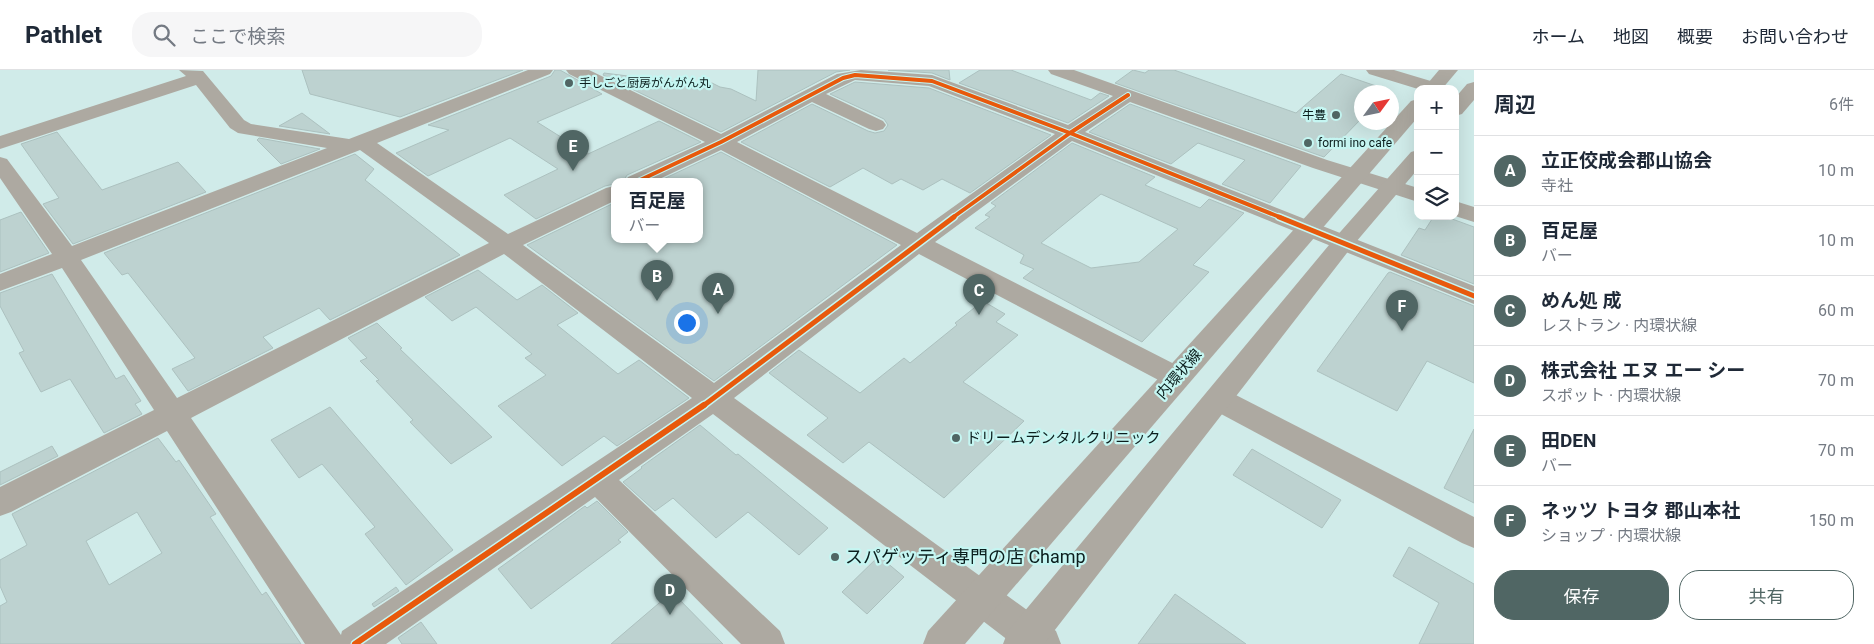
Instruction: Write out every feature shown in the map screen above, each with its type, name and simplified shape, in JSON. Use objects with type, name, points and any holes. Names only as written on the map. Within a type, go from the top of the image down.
[{"type":"street","points":[[0,283],[544,70]]},
{"type":"street","points":[[575,70],[721,142],[1176,377]]},
{"type":"street","points":[[932,81],[954,70]]},
{"type":"street","points":[[1057,70],[1405,191]]},
{"type":"street","points":[[1375,70],[1414,86]]},
{"type":"street","name":"内環状線","points":[[1436,85],[1449,70]]},
{"type":"street","points":[[0,143],[194,74],[236,124],[246,129],[356,143],[506,244],[982,600],[1031,641],[1218,398],[1342,244],[1405,191],[1414,167]]},
{"type":"street","points":[[644,178],[721,142],[843,78],[855,75],[932,81],[1070,133],[1474,296]]},
{"type":"street","points":[[811,94],[876,125]]},
{"type":"street","points":[[356,644],[713,400],[917,244],[1070,133],[1128,95]]},
{"type":"street","name":"内環状線","points":[[941,644],[982,600],[1306,229],[1414,110]]},
{"type":"street","points":[[0,163],[67,257],[326,644]]},
{"type":"street","points":[[0,502],[506,244],[611,193]]},
{"type":"street","points":[[1459,209],[1474,215]]},
{"type":"street","points":[[1218,398],[1474,533]]},
{"type":"street","points":[[596,479],[767,644]]},
{"type":"building","points":[[302,70],[523,70],[400,117],[310,94]]},
{"type":"building","points":[[555,70],[560,70],[602,94],[537,122],[588,154],[659,121],[701,142],[627,175],[625,178],[611,178],[611,185],[536,219],[504,195],[558,169],[510,138],[428,176],[396,153],[449,130],[428,125],[551,76]]},
{"type":"building","points":[[758,70],[850,70],[836,72],[721,132],[603,75],[604,73],[707,86],[712,83],[731,89],[756,101]]},
{"type":"building","points":[[888,70],[949,70],[950,80],[932,73]]},
{"type":"building","points":[[980,70],[1011,70],[1091,100],[1100,93],[1109,96],[1068,123],[959,83]]},
{"type":"building","points":[[1133,70],[1145,73],[1149,70],[1174,70],[1296,113],[1341,74],[1373,85],[1354,85],[1354,126],[1324,157],[1115,83]]},
{"type":"building","points":[[855,82],[929,88],[1051,135],[970,193],[942,179],[923,190],[901,179],[892,184],[863,168],[830,187],[741,142],[812,104],[868,131],[875,133],[884,131],[888,125],[884,119],[830,94]]},
{"type":"building","points":[[1130,104],[1301,166],[1270,203],[1222,184],[1245,160],[1198,143],[1171,164],[1089,132]]},
{"type":"building","points":[[302,113],[330,134],[279,126]]},
{"type":"building","points":[[57,132],[102,190],[178,162],[206,192],[73,244],[43,204],[59,198],[21,144]]},
{"type":"building","points":[[259,138],[320,149],[281,164],[257,140]]},
{"type":"building","points":[[1072,143],[1155,177],[1145,185],[1200,208],[1209,199],[1244,213],[1193,265],[1209,272],[1142,342],[1023,278],[1034,269],[1020,263],[1024,255],[975,228],[990,217],[985,215],[996,206],[991,203]],"holes":[[[1101,194],[1178,229],[1139,262],[1091,268],[1041,243]]]},
{"type":"building","points":[[721,152],[897,245],[714,381],[527,245],[611,204],[611,243],[703,243],[703,178],[666,178]]},
{"type":"building","points":[[355,154],[374,169],[365,180],[460,255],[330,320],[319,308],[263,337],[273,348],[188,391],[172,369],[195,358],[128,273],[122,275],[104,253]]},
{"type":"building","points":[[21,212],[49,253],[0,272],[0,220]]},
{"type":"building","points":[[1431,220],[1455,220],[1474,227],[1474,284],[1401,255],[1419,228],[1425,230]]},
{"type":"building","points":[[478,270],[517,300],[542,285],[578,313],[557,325],[618,374],[639,360],[689,398],[617,446],[604,436],[562,466],[498,406],[546,375],[525,358],[532,354],[476,307],[452,321],[425,297]]},
{"type":"building","points":[[1390,272],[1474,306],[1474,383],[1427,361],[1397,411],[1317,371]]},
{"type":"building","points":[[52,274],[116,379],[124,375],[141,401],[135,404],[142,414],[104,433],[70,379],[41,392],[19,353],[24,351],[0,306],[0,293]]},
{"type":"building","points":[[983,301],[1005,314],[996,322],[1018,335],[963,382],[1024,421],[944,498],[869,442],[843,463],[807,435],[828,418],[769,373],[799,350],[860,393],[904,358],[910,363]]},
{"type":"building","points":[[377,323],[402,348],[400,349],[492,437],[451,464],[410,422],[413,420],[360,361],[367,358],[348,338]]},
{"type":"building","points":[[330,407],[453,550],[406,585],[365,534],[375,527],[322,464],[299,478],[271,440]]},
{"type":"building","points":[[700,425],[828,528],[799,555],[748,512],[716,538],[673,498],[655,511],[623,482]]},
{"type":"building","points":[[1474,429],[1474,503],[1444,488]]},
{"type":"building","points":[[158,438],[176,462],[179,460],[216,514],[210,517],[262,595],[266,592],[301,644],[0,644],[0,606],[7,602],[0,586],[0,560],[27,545],[12,514]],"holes":[[[137,512],[162,553],[109,585],[86,541]]]},
{"type":"building","points":[[52,446],[58,456],[0,485],[0,472]]},
{"type":"building","points":[[1252,449],[1341,500],[1322,528],[1233,475]]},
{"type":"building","points":[[597,501],[628,532],[618,540],[621,542],[531,609],[498,569],[585,506],[587,508]]},
{"type":"building","points":[[1409,547],[1474,584],[1474,644],[1419,644],[1439,603],[1393,576]]},
{"type":"building","points":[[879,556],[904,577],[867,614],[842,592]]},
{"type":"building","points":[[396,587],[399,591],[374,607],[372,604]]},
{"type":"building","points":[[672,592],[723,644],[611,644]]},
{"type":"building","points":[[1175,594],[1246,644],[1138,644]]},
{"type":"building","points":[[421,622],[437,644],[402,644],[398,638]]},
{"type":"cycle path","points":[[644,178],[721,142],[843,78],[855,75],[932,81],[1070,133],[1474,296]]},
{"type":"cycle path","points":[[355,644],[713,399],[917,244],[1070,133],[1128,95]]},
{"type":"place","name":"手しごと厨房がんがん丸","points":[[569,83]]},
{"type":"place","name":"牛豊","points":[[1336,115]]},
{"type":"place","name":"formi ino cafe","points":[[1308,143]]},
{"type":"place","name":"田DEN","points":[[573,171]]},
{"type":"place","name":"百足屋","points":[[657,301]]},
{"type":"place","name":"立正佼成会郡山協会","points":[[718,314]]},
{"type":"place","name":"めん処 成","points":[[979,315]]},
{"type":"place","name":"ネッツ トヨタ 郡山本社","points":[[1402,331]]},
{"type":"place","name":"ドリームデンタルクリニック","points":[[956,438]]},
{"type":"place","name":"スパゲッティ専門の店 Champ","points":[[835,557]]},
{"type":"place","name":"株式会社 エヌ エー シー","points":[[670,615]]}]
